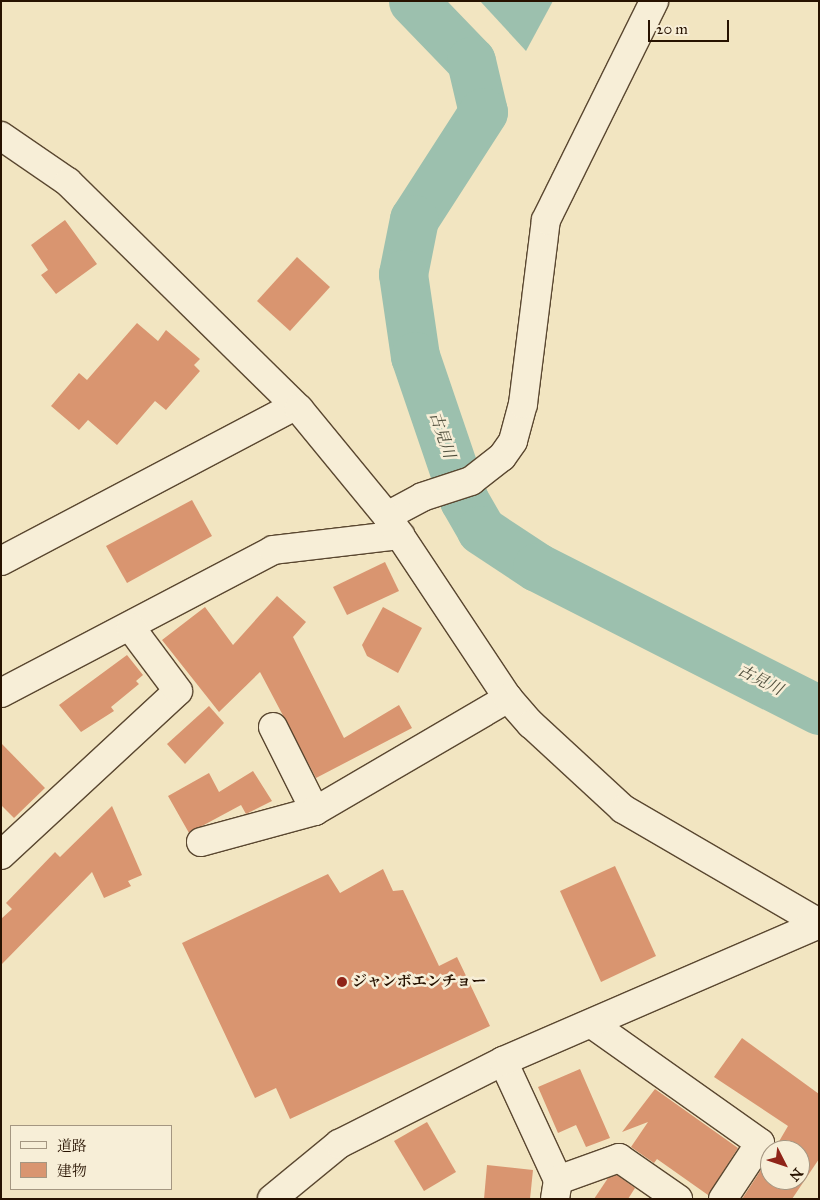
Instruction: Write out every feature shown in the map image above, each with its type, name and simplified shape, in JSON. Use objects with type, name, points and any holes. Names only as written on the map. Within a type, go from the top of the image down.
[{"type":"street","points":[[1,693],[131,628],[273,550],[393,526],[439,490],[471,481],[502,457],[513,441],[523,404],[548,214],[654,1]]},
{"type":"street","points":[[1,136],[68,182],[295,406],[393,526],[508,698],[623,809],[819,923]]},
{"type":"street","points":[[1,561],[295,406]]},
{"type":"street","points":[[1,855],[178,691],[131,628]]},
{"type":"street","points":[[201,842],[315,812],[508,698]]},
{"type":"street","points":[[273,727],[315,812]]},
{"type":"street","points":[[272,1199],[339,1144],[503,1061],[592,1024],[819,923]]},
{"type":"street","points":[[592,1024],[760,1143],[724,1199]]},
{"type":"street","points":[[503,1061],[556,1190],[619,1158],[678,1199]]},
{"type":"shaded area","points":[[480,1],[553,1],[526,51]]},
{"type":"building","points":[[65,220],[97,264],[56,294],[41,275],[48,270],[31,245]]},
{"type":"building","points":[[297,257],[330,287],[290,331],[257,301]]},
{"type":"building","points":[[137,323],[158,341],[166,330],[200,359],[194,365],[200,371],[166,410],[155,401],[117,445],[88,420],[79,430],[51,406],[79,373],[87,380]]},
{"type":"building","points":[[192,500],[212,536],[127,583],[106,546]]},
{"type":"building","points":[[385,562],[399,591],[347,615],[333,587]]},
{"type":"building","points":[[277,596],[306,622],[293,637],[344,738],[399,705],[412,728],[316,778],[260,672],[219,712],[162,640],[205,607],[233,645]]},
{"type":"building","points":[[383,607],[422,628],[398,673],[367,656],[362,645]]},
{"type":"building","points":[[127,655],[143,675],[136,681],[139,684],[111,707],[114,711],[81,732],[59,705]]},
{"type":"building","points":[[209,706],[224,723],[185,764],[167,744]]},
{"type":"building","points":[[1,743],[45,788],[14,818],[1,805]]},
{"type":"building","points":[[253,771],[272,801],[246,814],[241,805],[189,833],[168,796],[209,773],[219,792]]},
{"type":"building","points":[[112,806],[142,875],[128,881],[131,886],[104,898],[92,872],[1,965],[1,919],[12,909],[6,903],[55,852],[60,857]]},
{"type":"building","points":[[615,866],[656,956],[601,982],[560,891]]},
{"type":"building","points":[[383,869],[393,891],[403,890],[439,966],[457,957],[490,1026],[290,1119],[276,1088],[255,1098],[182,943],[328,874],[340,893]]},
{"type":"building","points":[[742,1038],[819,1094],[819,1159],[810,1172],[810,1140],[780,1140],[788,1126],[714,1077]]},
{"type":"building","points":[[580,1069],[610,1138],[586,1147],[576,1125],[558,1133],[538,1087]]},
{"type":"building","points":[[655,1089],[738,1148],[708,1195],[657,1159],[654,1163],[631,1147],[648,1122],[622,1132]]},
{"type":"building","points":[[427,1122],[456,1172],[424,1191],[394,1141]]},
{"type":"building","points":[[487,1165],[533,1170],[530,1199],[484,1199]]},
{"type":"building","points":[[760,1171],[760,1190],[798,1190],[792,1199],[742,1199]]},
{"type":"building","points":[[617,1175],[635,1188],[628,1199],[594,1199],[608,1178]]},
{"type":"waterway","name":"古見川","points":[[413,1],[471,61],[483,112],[414,219],[403,274],[415,356],[464,500],[481,530],[537,567],[819,710]]},
{"type":"place","name":"ジャンボエンチョー","points":[[342,982]]}]
